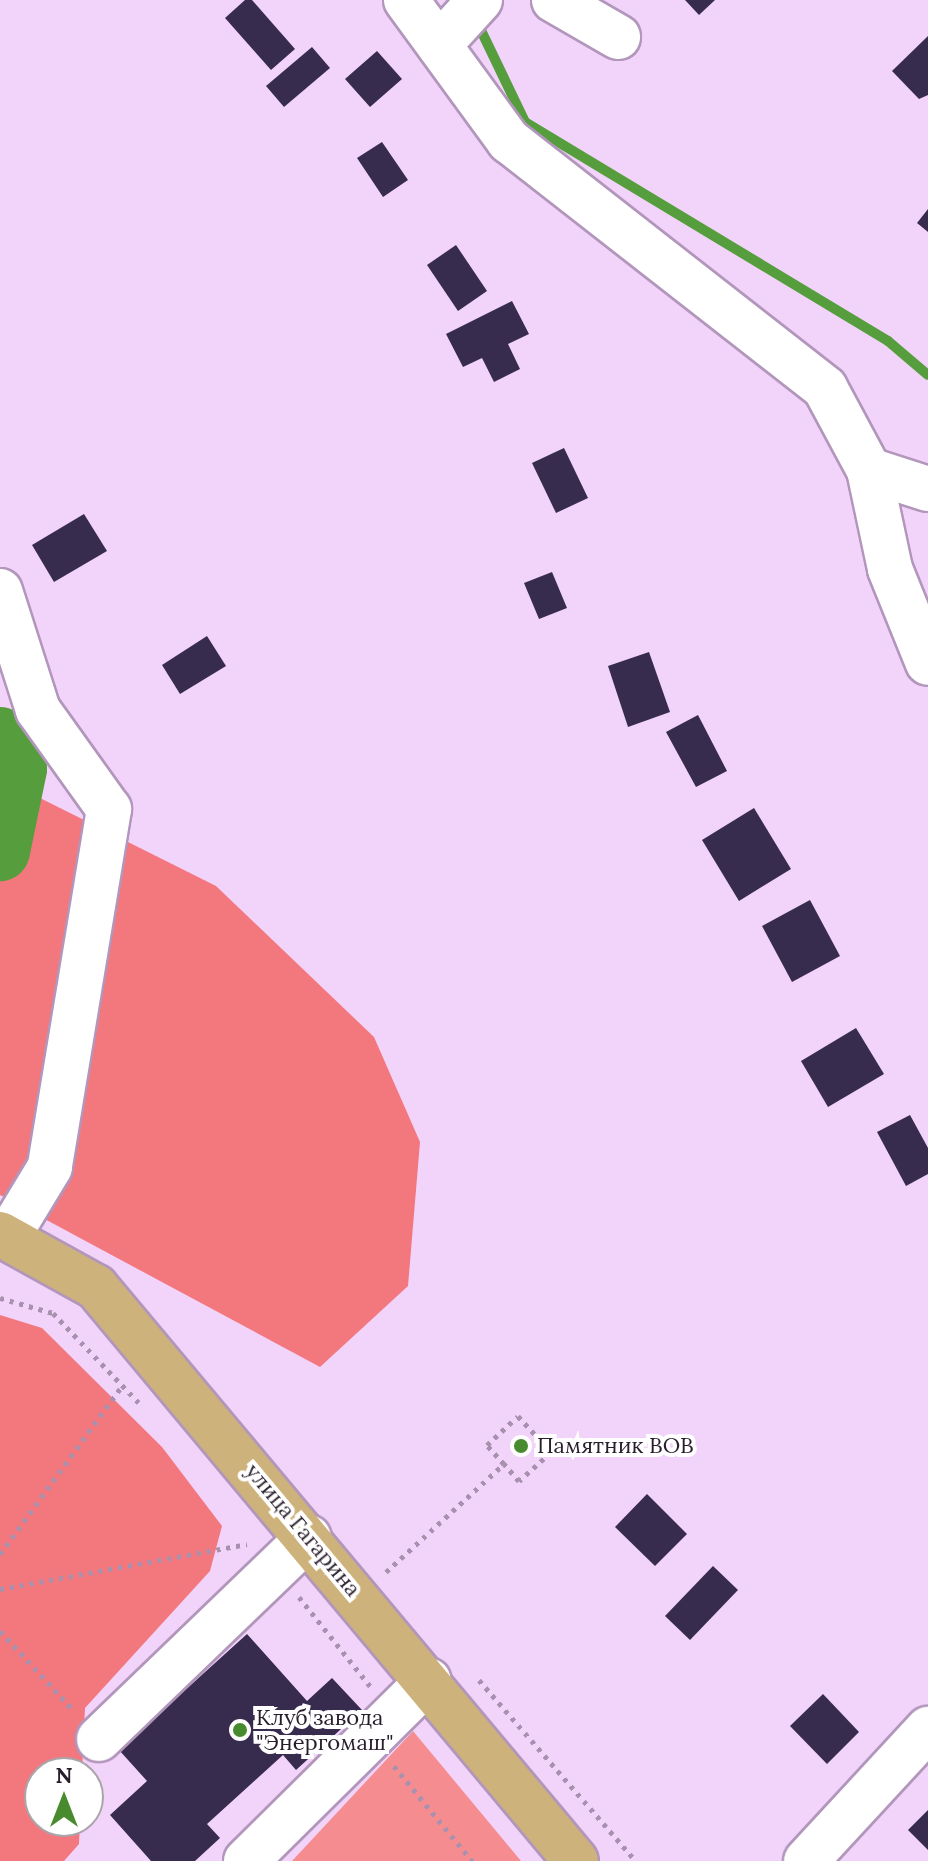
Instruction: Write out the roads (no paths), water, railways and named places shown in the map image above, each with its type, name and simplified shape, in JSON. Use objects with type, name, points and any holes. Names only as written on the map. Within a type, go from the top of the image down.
[{"type":"main road","name":"улица Гагарина","points":[[4,1236],[96,1287],[429,1680],[576,1861]]},
{"type":"street","points":[[406,0],[465,17],[509,141],[825,388],[869,470],[890,569],[928,663]]},
{"type":"street","points":[[554,0],[618,37]]},
{"type":"street","points":[[869,470],[928,489]]},
{"type":"street","points":[[0,591],[38,710],[109,809],[50,1167],[4,1236]]},
{"type":"street","points":[[99,1739],[309,1537]]},
{"type":"street","points":[[246,1861],[429,1680]]},
{"type":"street","points":[[806,1861],[928,1729]]},
{"type":"waterway","points":[[476,20],[525,122],[888,341],[928,375]]},
{"type":"waterway","points":[[0,737],[17,769],[0,851]]},
{"type":"place","name":"Памятник ВОВ","points":[[521,1446]]},
{"type":"place","name":"Клуб завода \"Энергомаш\"","points":[[240,1730]]}]
